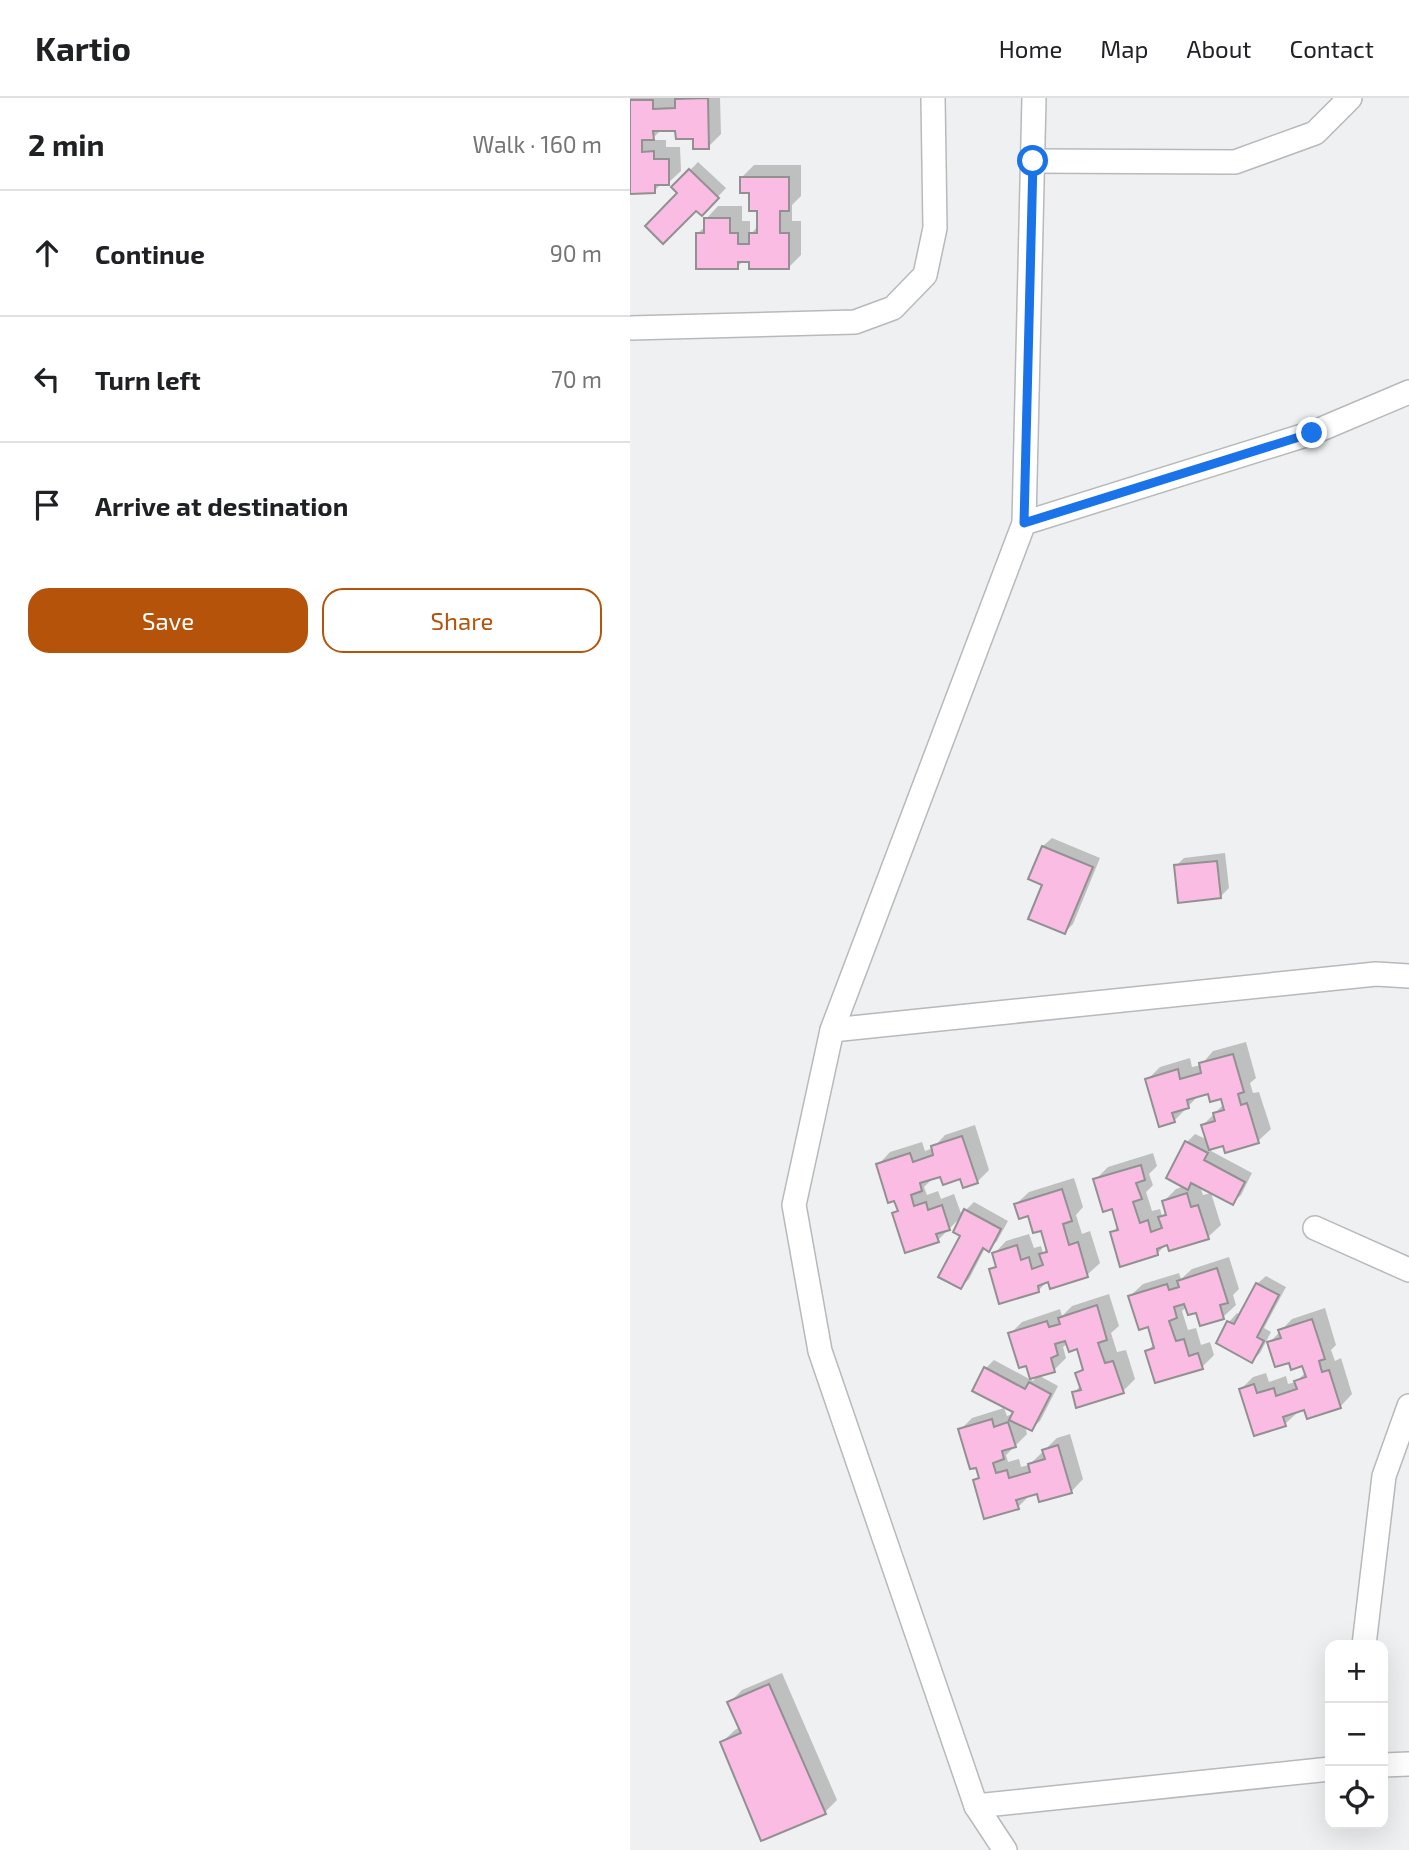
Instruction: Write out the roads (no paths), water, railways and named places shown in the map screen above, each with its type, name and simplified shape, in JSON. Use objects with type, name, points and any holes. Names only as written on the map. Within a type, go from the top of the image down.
[{"type":"street","points":[[630,328],[855,322],[893,308],[925,275],[935,228],[933,98]]},
{"type":"street","points":[[1005,1850],[976,1807],[820,1351],[794,1205],[832,1030],[1024,523],[1034,98]]},
{"type":"street","points":[[1033,161],[1235,162],[1315,133],[1350,98]]},
{"type":"street","points":[[1024,523],[1312,433],[1409,392]]},
{"type":"street","points":[[832,1030],[1376,974],[1409,976]]},
{"type":"street","points":[[1315,1228],[1409,1270]]},
{"type":"street","points":[[1365,1640],[1384,1476],[1409,1406]]},
{"type":"street","points":[[1388,1765],[1409,1764]]},
{"type":"street","points":[[976,1807],[1325,1770]]}]
